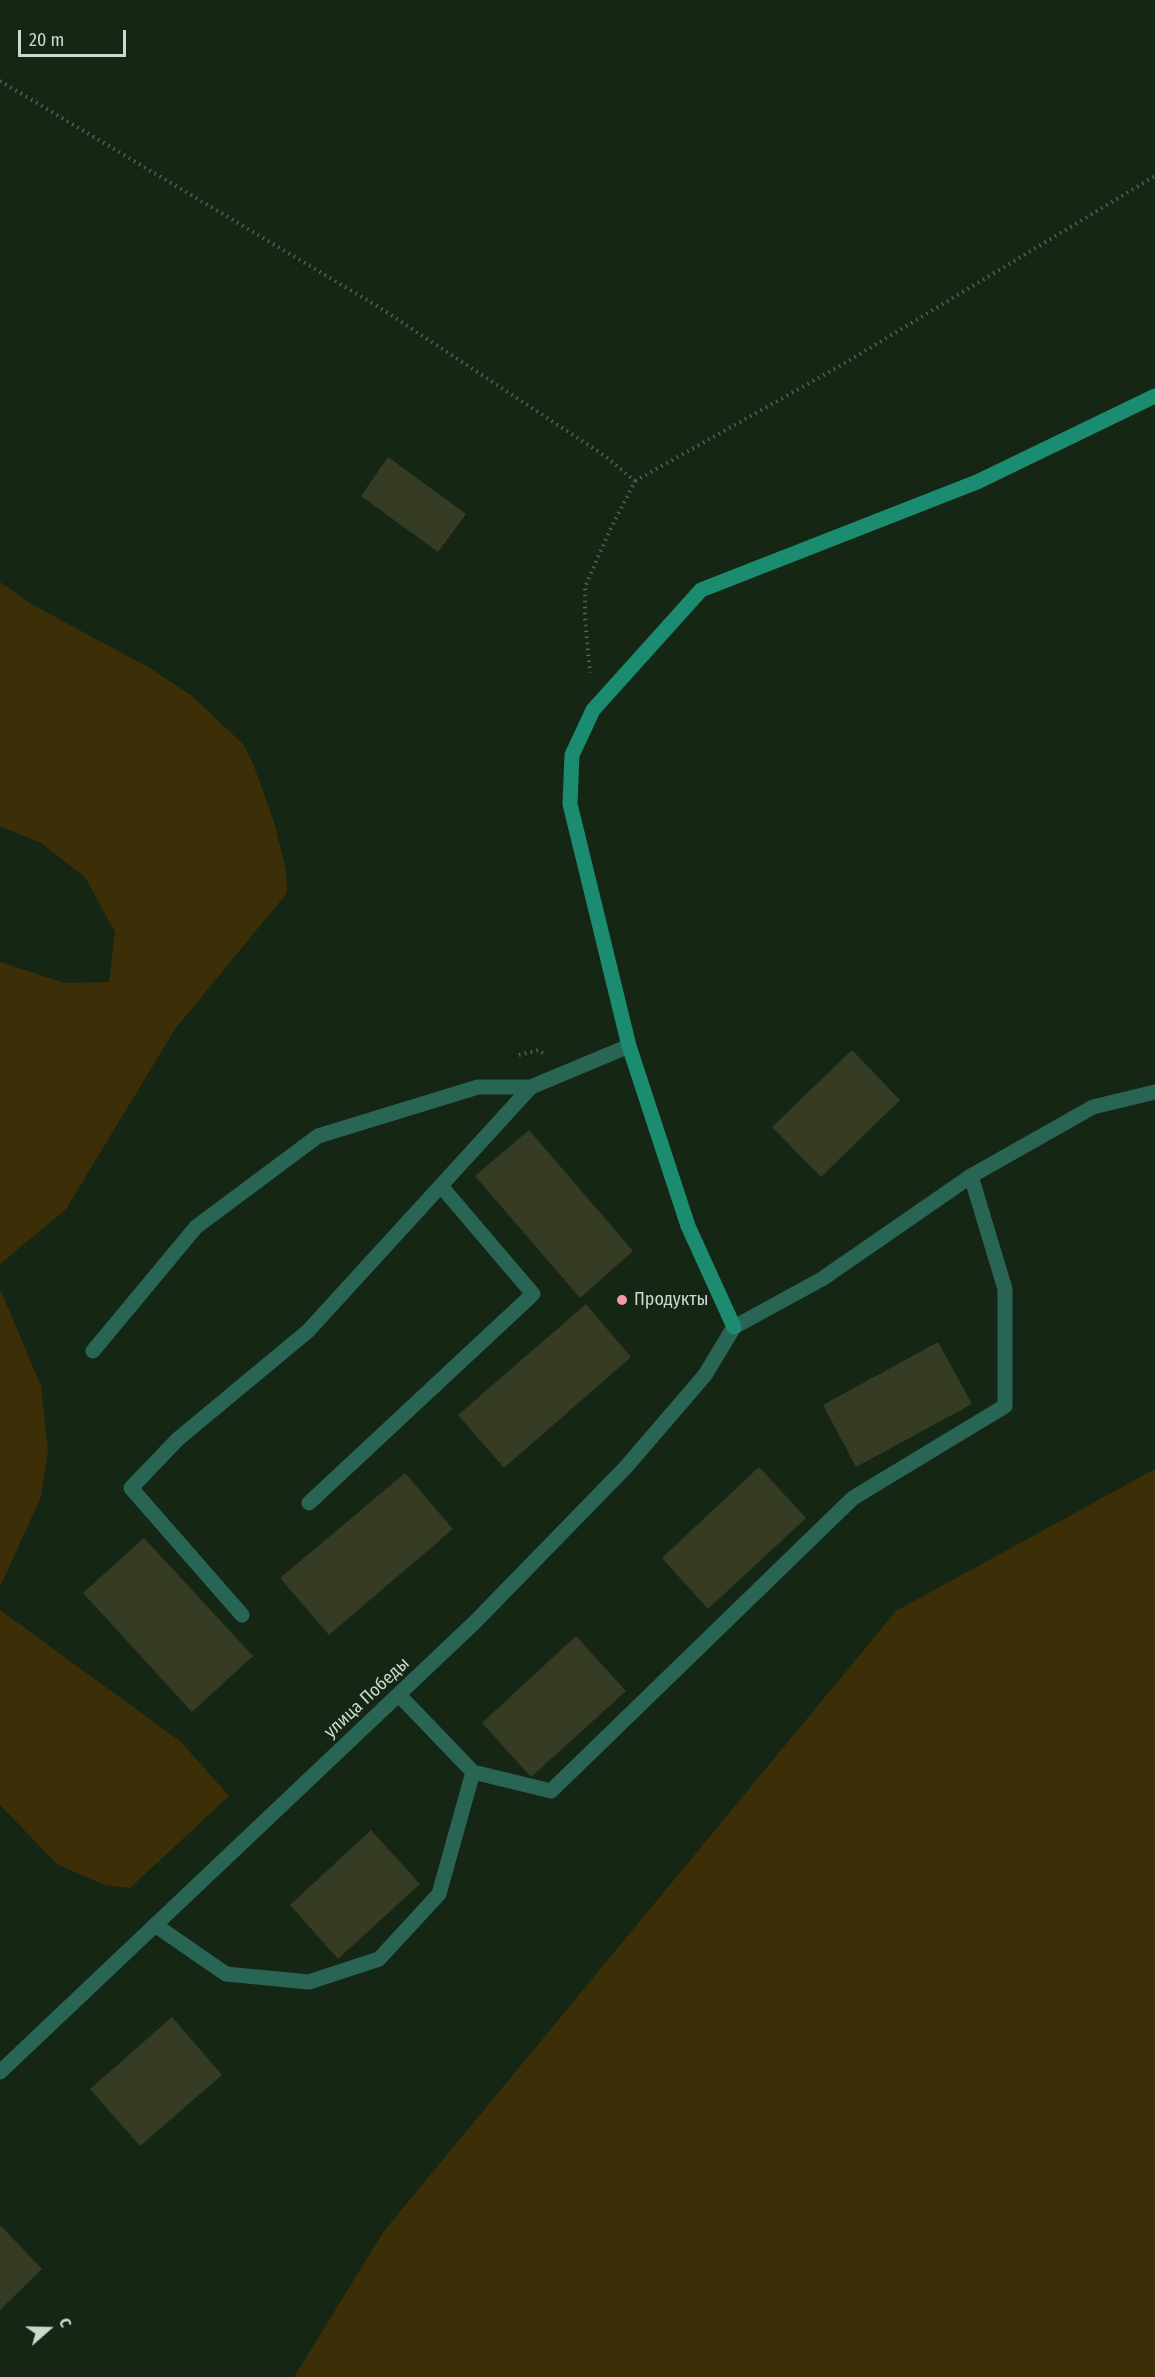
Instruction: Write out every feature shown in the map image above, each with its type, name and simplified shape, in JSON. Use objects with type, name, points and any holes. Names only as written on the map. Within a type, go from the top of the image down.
[{"type":"street","points":[[1155,396],[977,482],[701,590],[593,710],[572,755],[570,804],[629,1046],[688,1226],[734,1327],[822,1279],[971,1176],[1093,1107],[1155,1092]]},
{"type":"street","points":[[93,1351],[196,1227],[318,1136],[478,1087],[531,1087],[629,1046]]},
{"type":"street","points":[[242,1615],[131,1488],[178,1439],[308,1331],[531,1087]]},
{"type":"street","points":[[399,1695],[473,1772],[551,1791],[853,1498],[1005,1406],[1005,1289],[971,1176]]},
{"type":"street","points":[[309,1503],[533,1294],[441,1186]]},
{"type":"street","name":"улица Победы","points":[[0,2072],[475,1622],[626,1467],[705,1375],[734,1327]]},
{"type":"street","points":[[155,1925],[226,1974],[309,1982],[379,1959],[439,1894],[473,1772]]},
{"type":"path","points":[[0,81],[377,306],[605,456],[635,481]]},
{"type":"path","points":[[593,710],[585,618],[585,587],[635,481],[845,363],[1155,176]]},
{"type":"shaded area","points":[[0,582],[33,605],[148,667],[192,696],[244,745],[275,825],[286,871],[287,893],[175,1029],[66,1209],[0,1264],[0,962],[64,983],[109,982],[115,932],[85,877],[41,843],[0,826]]},
{"type":"shaded area","points":[[0,1289],[41,1386],[48,1451],[41,1497],[0,1587]]},
{"type":"shaded area","points":[[1155,1469],[1155,2377],[294,2377],[384,2231],[896,1611]]},
{"type":"shaded area","points":[[0,1610],[181,1742],[229,1796],[130,1888],[104,1885],[57,1864],[0,1805]]},
{"type":"building","points":[[388,457],[466,514],[438,552],[361,496]]},
{"type":"building","points":[[852,1050],[900,1100],[821,1177],[772,1127]]},
{"type":"building","points":[[529,1130],[633,1251],[580,1298],[475,1176]]},
{"type":"building","points":[[586,1304],[631,1357],[504,1468],[458,1415]]},
{"type":"building","points":[[938,1342],[972,1404],[856,1467],[823,1405]]},
{"type":"building","points":[[759,1467],[806,1518],[708,1609],[662,1558]]},
{"type":"building","points":[[405,1473],[453,1529],[329,1635],[280,1578]]},
{"type":"building","points":[[144,1538],[253,1656],[192,1712],[83,1593]]},
{"type":"building","points":[[576,1636],[626,1691],[531,1777],[482,1723]]},
{"type":"building","points":[[371,1830],[420,1884],[338,1959],[290,1905]]},
{"type":"building","points":[[172,2017],[222,2075],[140,2146],[90,2089]]},
{"type":"building","points":[[0,2225],[42,2269],[0,2310]]},
{"type":"place","name":"Продукты","points":[[622,1300]]}]
